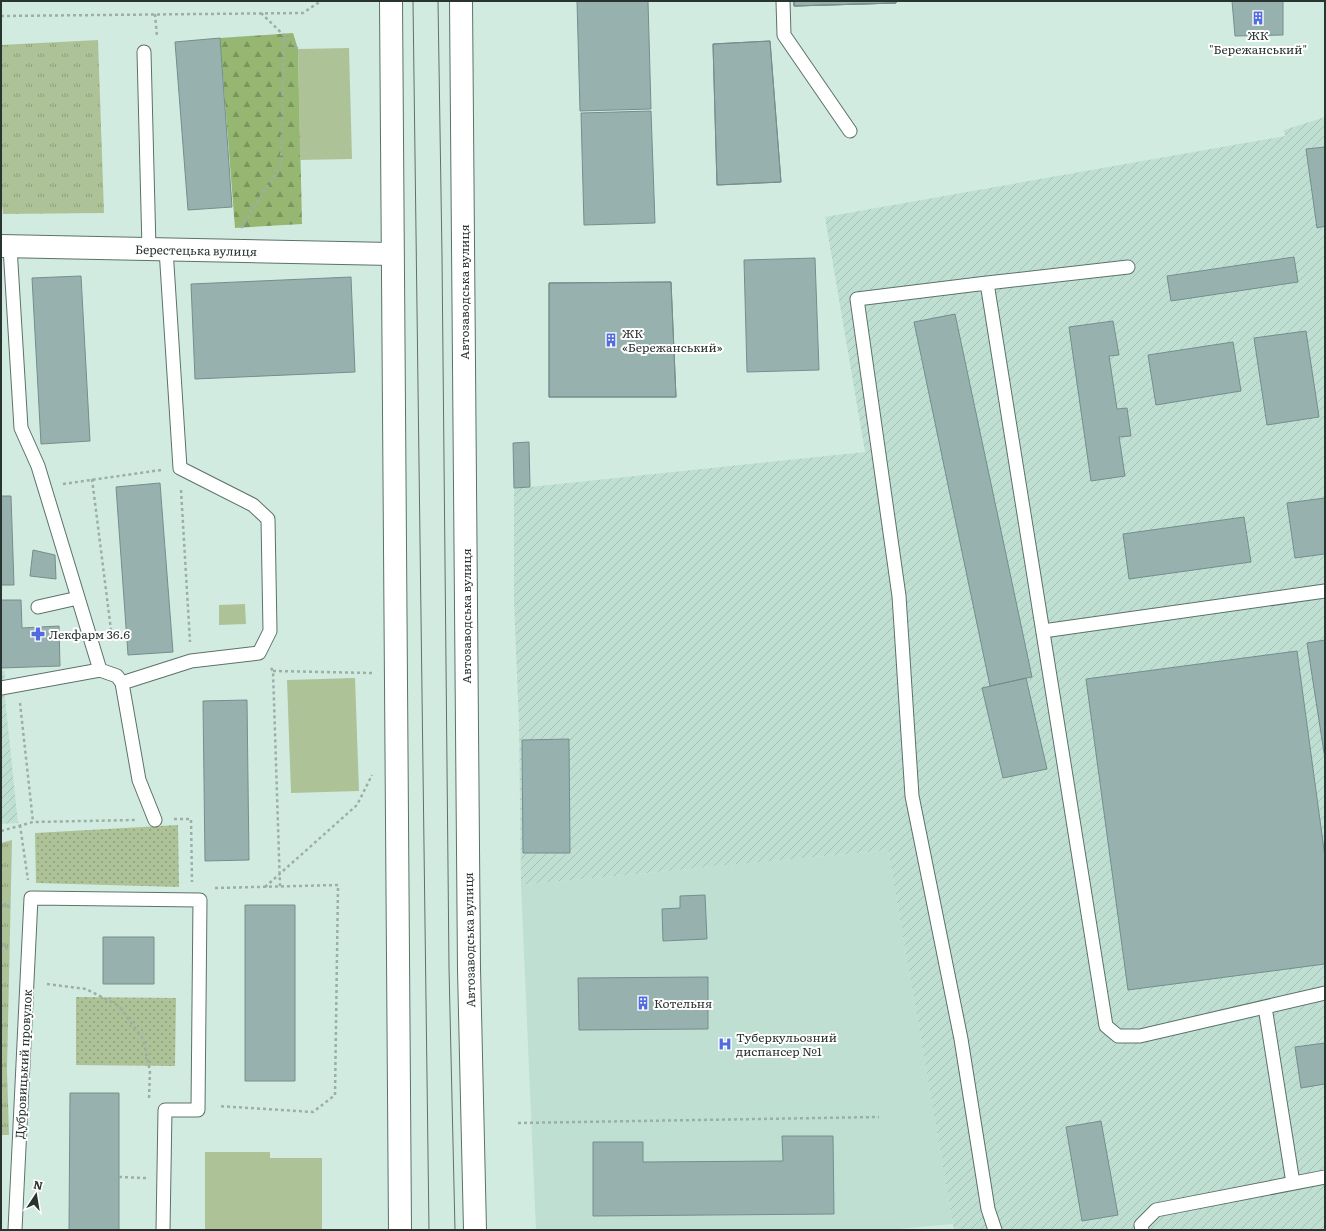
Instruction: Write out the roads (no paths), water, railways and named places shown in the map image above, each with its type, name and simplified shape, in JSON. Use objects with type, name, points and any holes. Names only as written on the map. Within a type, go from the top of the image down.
[{"type":"main road","points":[[391,1],[400,1230]]},
{"type":"main road","name":"Автозаводська вулиця","points":[[461,1],[469,953],[476,1230]]},
{"type":"main road","name":"Берестецька вулиця","points":[[5,246],[392,254]]},
{"type":"lane","points":[[783,1],[784,35],[850,131]]},
{"type":"lane","points":[[1,688],[100,670],[119,680],[191,661],[259,653],[270,631],[268,519],[253,505],[180,468],[157,249],[144,52]]},
{"type":"lane","points":[[5,246],[21,428],[38,466],[100,670]]},
{"type":"lane","points":[[995,1230],[988,1209],[961,1039],[912,796],[899,596],[857,299],[987,282],[1128,267]]},
{"type":"lane","points":[[987,282],[1106,1026],[1118,1036],[1140,1036],[1325,993]]},
{"type":"lane","points":[[1043,631],[1325,591]]},
{"type":"lane","points":[[38,607],[78,598]]},
{"type":"lane","points":[[119,680],[139,780],[155,820]]},
{"type":"lane","name":"Дубровицький провулок","points":[[15,1230],[31,898],[200,900],[198,1110],[165,1110],[163,1230]]},
{"type":"lane","points":[[1265,1007],[1293,1183]]},
{"type":"lane","points":[[1142,1230],[1141,1225],[1156,1210],[1325,1177]]},
{"type":"tram line","points":[[413,1],[429,1230]]},
{"type":"tram line","points":[[438,1],[449,968],[455,1230]]},
{"type":"place","name":"ЖК \"Бережанський\"","points":[[1258,18]]},
{"type":"place","name":"ЖК «Бережанський»","points":[[611,340]]},
{"type":"place","name":"Лекфарм 36.6","points":[[38,634]]},
{"type":"place","name":"Котельня","points":[[643,1003]]},
{"type":"place","name":"Туберкульозний диспансер №1","points":[[725,1044]]}]
